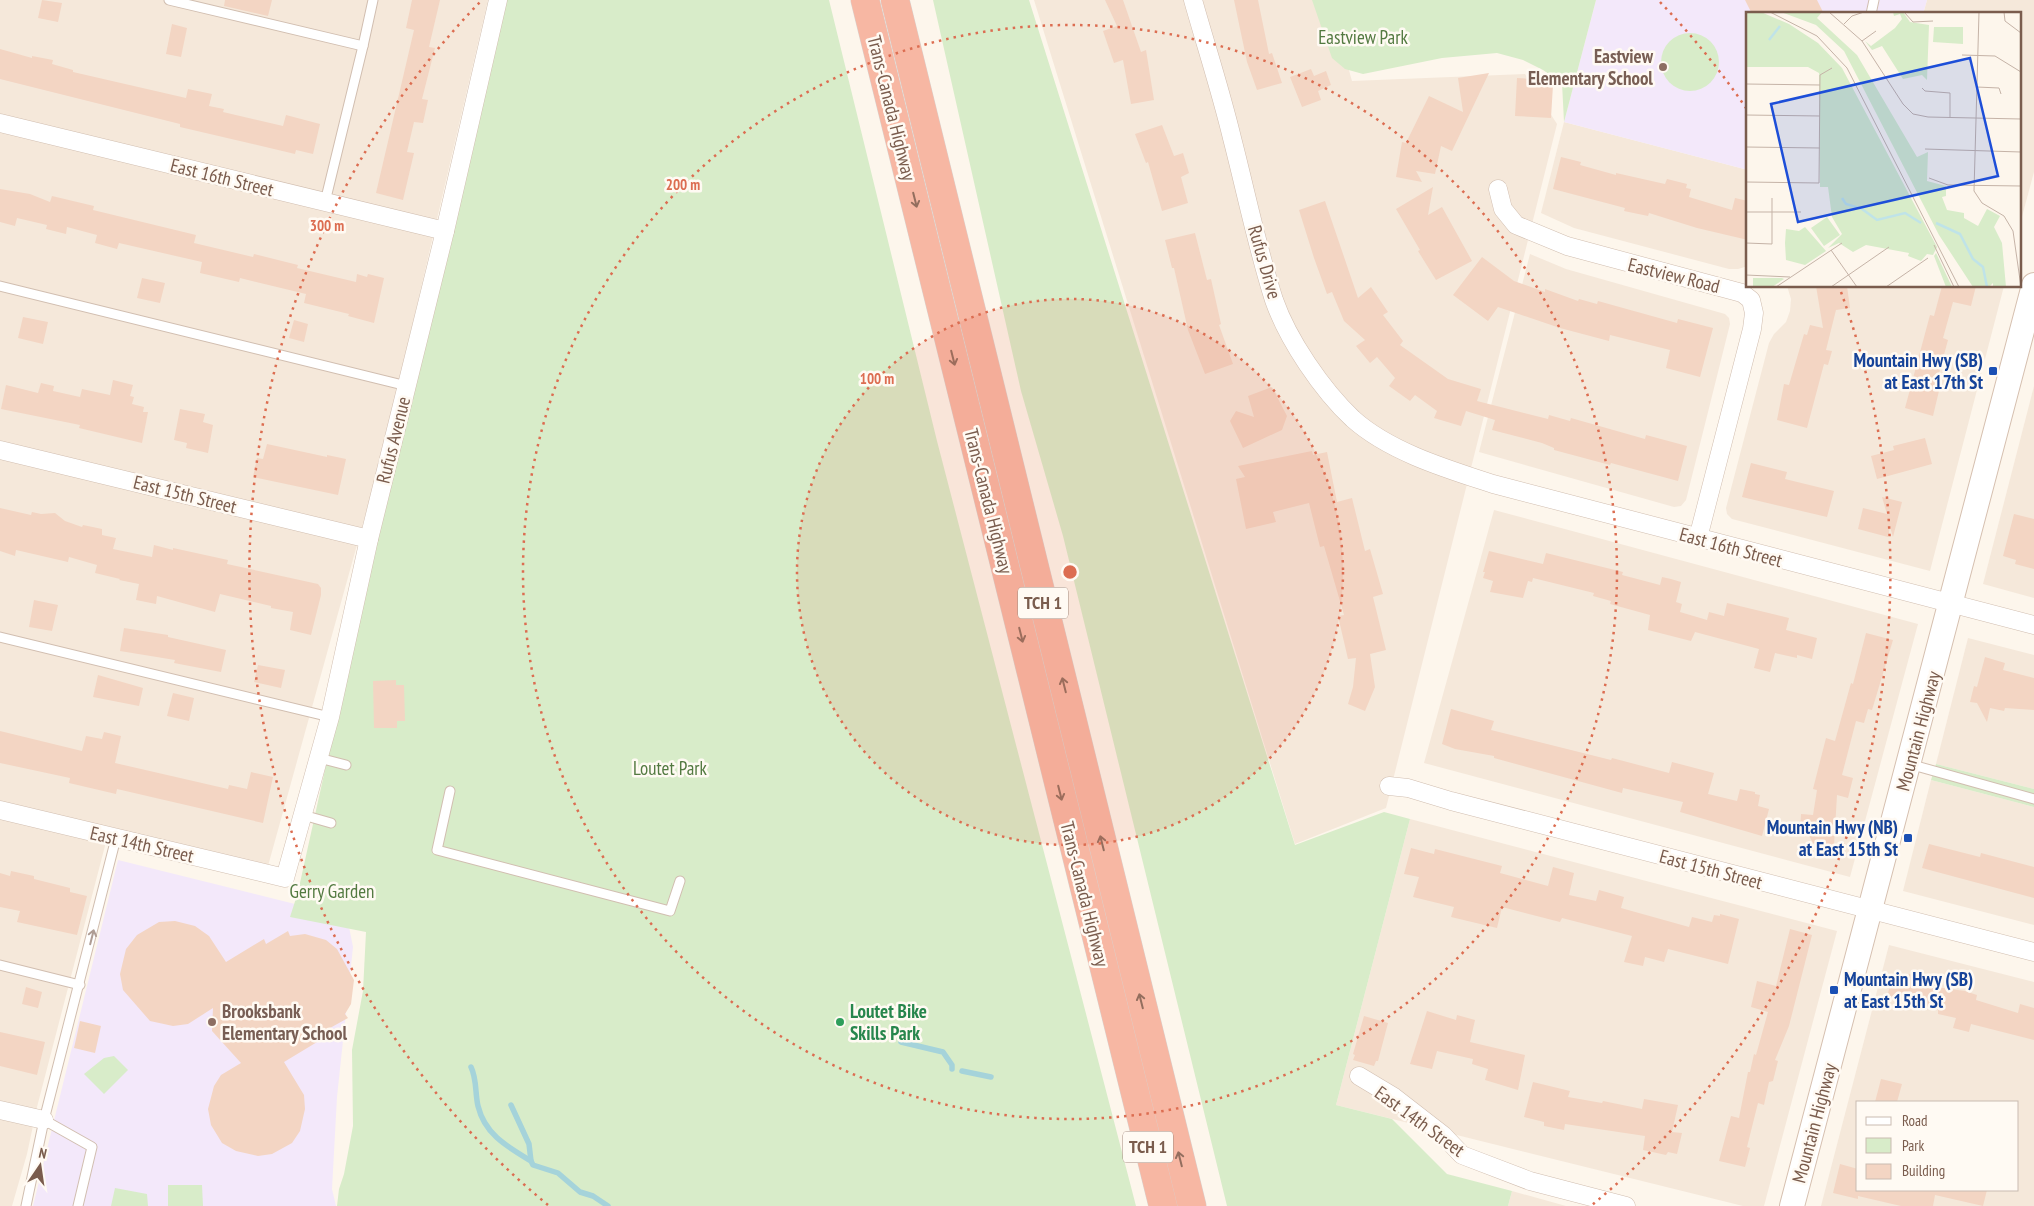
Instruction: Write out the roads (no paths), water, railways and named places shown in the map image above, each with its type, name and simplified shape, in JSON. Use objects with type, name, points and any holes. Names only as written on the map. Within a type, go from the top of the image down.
[{"type":"highway","name":"Trans-Canada Highway","points":[[865,0],[1163,1206]]},
{"type":"highway","name":"Trans-Canada Highway","points":[[895,0],[1192,1206]]},
{"type":"main road","name":"Mountain Highway","points":[[1792,1206],[2033,294]]},
{"type":"street","name":"Rufus Avenue","points":[[285,878],[330,717],[369,539],[445,231],[498,0]]},
{"type":"street","name":"Rufus Drive","points":[[1193,0],[1226,113],[1275,301],[1291,336],[1314,373],[1354,419],[1384,440],[1430,463]]},
{"type":"street","name":"East 16th Street","points":[[0,123],[445,231]]},
{"type":"street","name":"Eastview Road","points":[[1498,189],[1503,209],[1516,225],[1567,246],[1728,288],[1742,293],[1751,300],[1754,313],[1752,329],[1698,538]]},
{"type":"street","name":"East 15th Street","points":[[0,450],[369,539]]},
{"type":"street","name":"East 16th Street","points":[[1430,463],[1493,484],[2034,625]]},
{"type":"street","name":"East 15th Street","points":[[1389,786],[1408,788],[1460,804],[2034,952]]},
{"type":"street","name":"East 14th Street","points":[[0,810],[285,878]]},
{"type":"street","name":"East 14th Street","points":[[1359,1076],[1394,1097],[1443,1135],[1462,1154],[1530,1181],[1626,1206]]},
{"type":"street","points":[[0,1110],[44,1120]]},
{"type":"lane","points":[[168,0],[363,46]]},
{"type":"lane","points":[[325,202],[373,0]]},
{"type":"lane","points":[[0,286],[406,386]]},
{"type":"lane","points":[[0,637],[330,717]]},
{"type":"lane","points":[[318,758],[346,765]]},
{"type":"lane","points":[[1909,764],[2034,799]]},
{"type":"lane","points":[[450,791],[437,850],[670,911],[680,881]]},
{"type":"lane","points":[[303,815],[331,823]]},
{"type":"lane","points":[[26,1206],[44,1120],[116,838]]},
{"type":"lane","points":[[0,966],[80,985]]},
{"type":"lane","points":[[44,1120],[92,1147],[78,1206]]},
{"type":"waterway","points":[[901,1042],[943,1052],[952,1065],[952,1069]]},
{"type":"waterway","points":[[471,1067],[481,1116],[498,1139],[531,1161],[533,1165],[558,1173],[580,1192],[593,1196],[608,1206]]},
{"type":"waterway","points":[[962,1071],[991,1077]]},
{"type":"waterway","points":[[511,1105],[529,1144],[531,1161]]},
{"type":"place","name":"Eastview Elementary School","points":[[1663,67]]},
{"type":"place","name":"Mountain Hwy (SB) at East 17th St","points":[[1993,371]]},
{"type":"place","name":"Mountain Hwy (NB) at East 15th St","points":[[1908,838]]},
{"type":"place","name":"Mountain Hwy (SB) at East 15th St","points":[[1834,990]]},
{"type":"place","name":"Brooksbank Elementary School","points":[[212,1022]]},
{"type":"place","name":"Loutet Bike Skills Park","points":[[840,1022]]},
{"type":"park label","name":"Eastview Park","points":[[1363,37]]},
{"type":"park label","name":"Loutet Park","points":[[670,768]]},
{"type":"park label","name":"Gerry Garden","points":[[332,891]]}]
